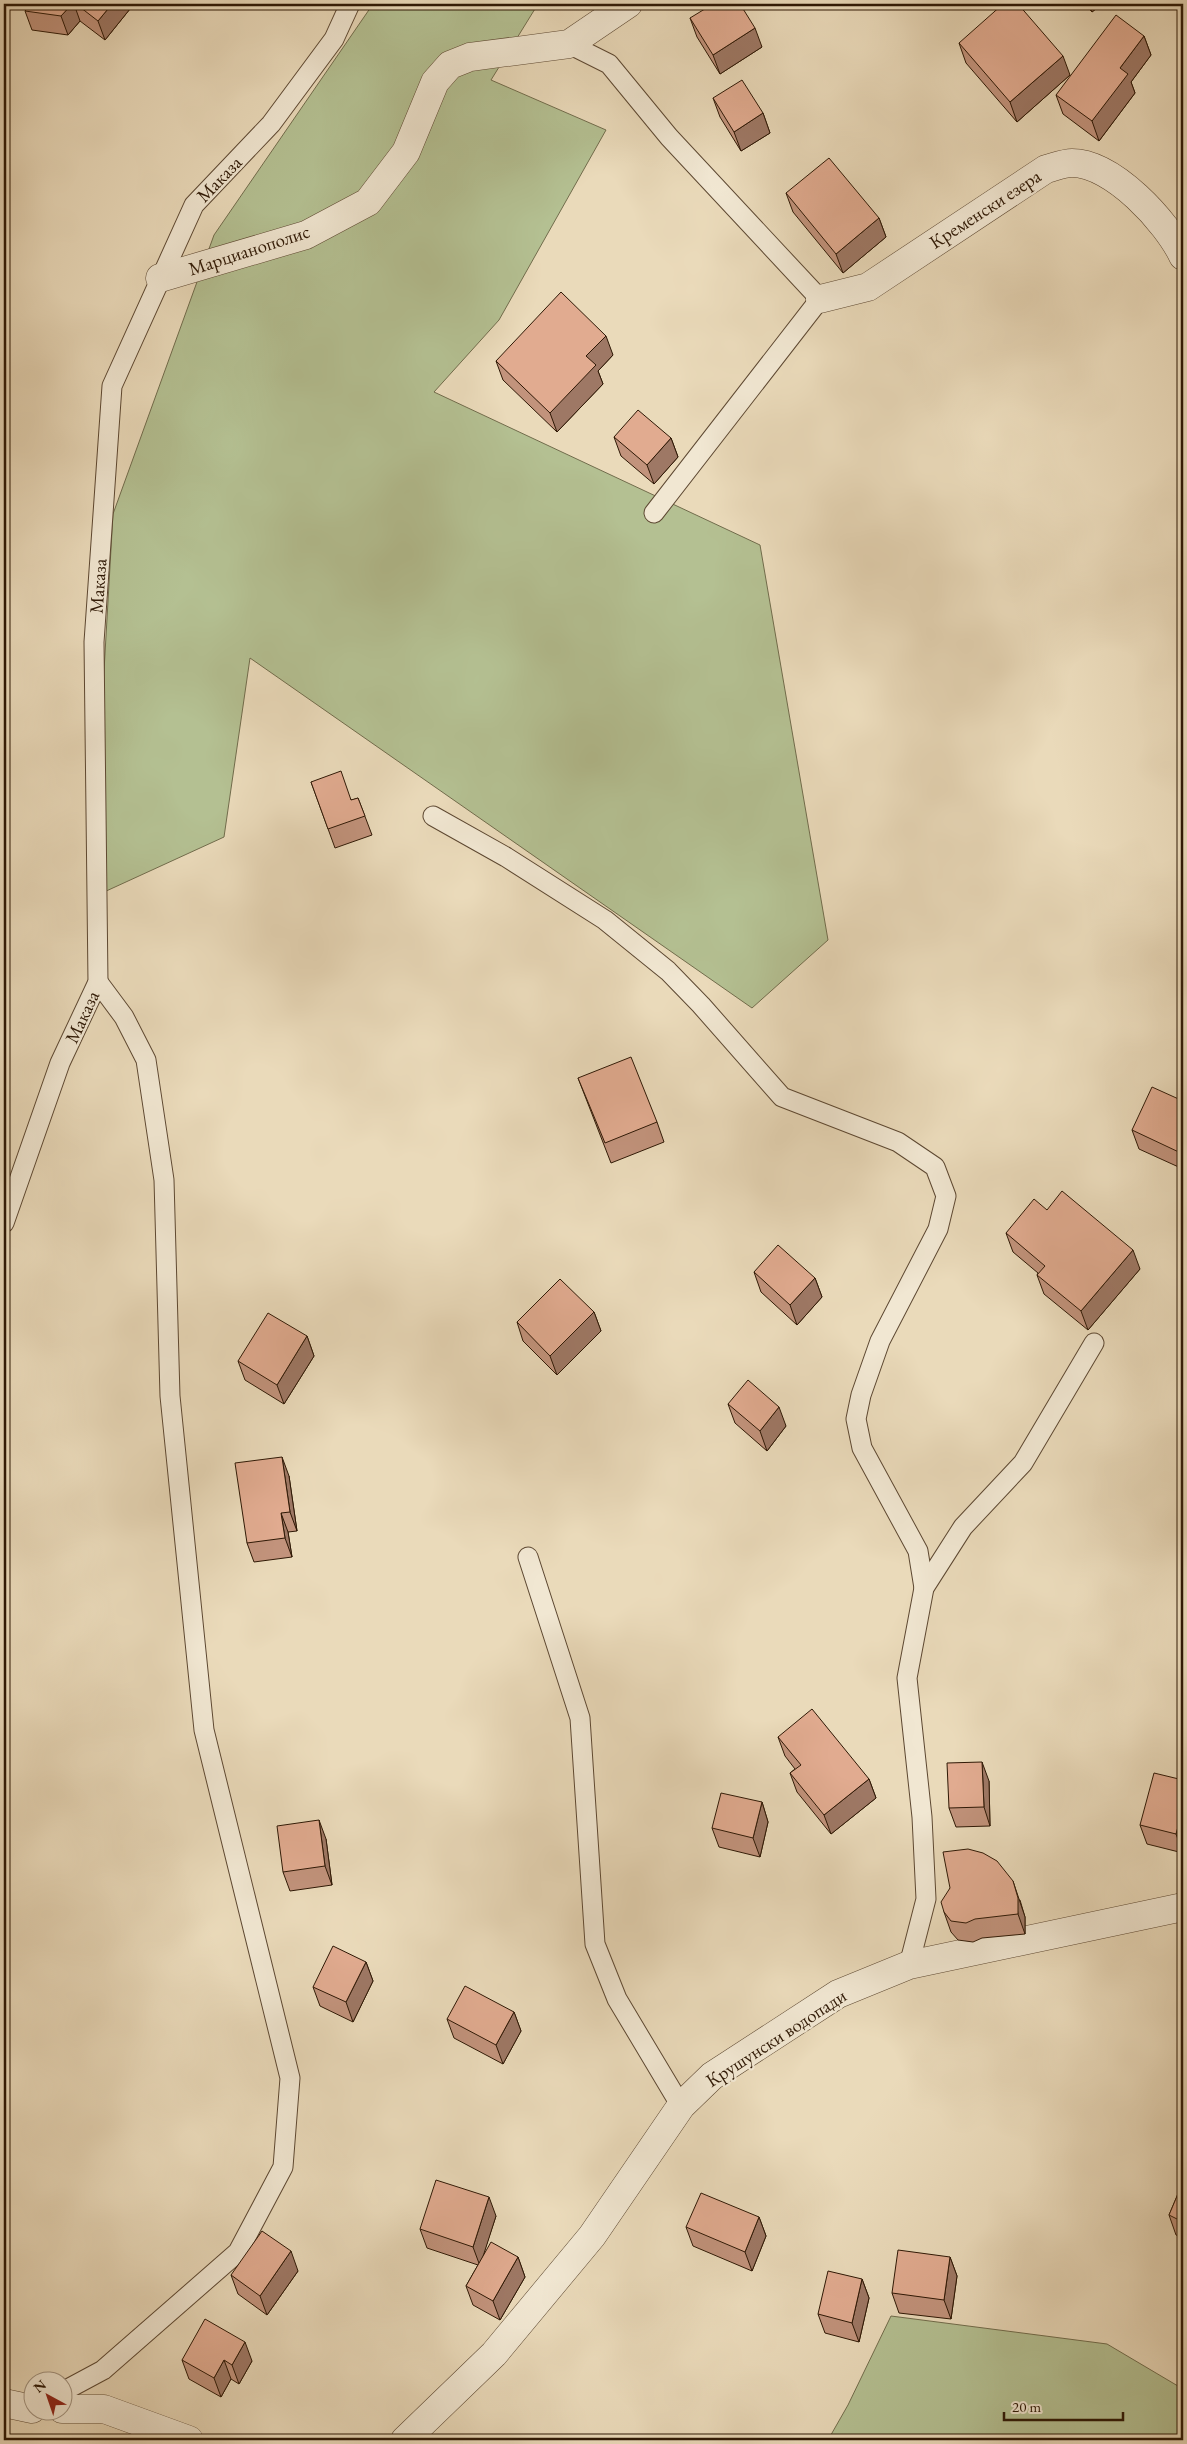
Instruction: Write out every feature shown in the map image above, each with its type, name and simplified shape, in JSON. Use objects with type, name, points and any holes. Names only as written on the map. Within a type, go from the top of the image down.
[{"type":"street","name":"Марцианополис","points":[[160,278],[306,235],[368,202],[406,152],[435,82],[450,65],[470,57],[569,44],[628,4]]},
{"type":"street","name":"Кременски езера","points":[[820,299],[868,287],[1046,169],[1072,163],[1099,168],[1130,188],[1159,222],[1183,256]]},
{"type":"street","name":"Крушунски водопади","points":[[405,2440],[494,2354],[592,2236],[681,2106],[712,2076],[838,1994],[909,1965],[1183,1907]]},
{"type":"street","points":[[4,2403],[22,2407]]},
{"type":"street","points":[[72,2409],[104,2409],[189,2440]]},
{"type":"lane","name":"Маказа","points":[[4,1223],[60,1063],[98,982],[94,642],[112,386],[194,205],[271,124],[334,39],[350,4]]},
{"type":"lane","points":[[569,44],[609,64],[669,136],[820,299],[654,513]]},
{"type":"lane","points":[[433,816],[506,857],[605,920],[668,971],[701,1005],[782,1097],[898,1142],[936,1167],[946,1196],[938,1229],[880,1342],[861,1395],[856,1419],[862,1448],[918,1551],[924,1588],[907,1678],[922,1817],[926,1899],[909,1965]]},
{"type":"lane","points":[[72,2387],[103,2370],[238,2252],[283,2167],[290,2078],[204,1730],[170,1396],[164,1180],[146,1060],[124,1017],[98,982]]},
{"type":"lane","points":[[924,1588],[964,1528],[1023,1463],[1094,1342]]},
{"type":"lane","points":[[528,1557],[580,1718],[595,1944],[617,1999],[681,2106]]},
{"type":"green space","points":[[373,4],[538,4],[491,80],[606,130],[499,320],[434,392],[760,545],[828,940],[752,1008],[250,658],[224,837],[91,898],[113,514],[214,235]]},
{"type":"green space","points":[[891,2316],[1107,2344],[1183,2389],[1183,2440],[828,2440],[848,2405]]},
{"type":"building","points":[[31,4],[72,4],[61,16],[25,11]]},
{"type":"building","points":[[76,4],[112,4],[98,21]]},
{"type":"building","points":[[713,4],[740,4],[755,28],[713,55],[690,18]]},
{"type":"building","points":[[1003,4],[1018,4],[1063,56],[1010,102],[959,43]]},
{"type":"building","points":[[1116,15],[1144,36],[1120,68],[1128,74],[1092,121],[1056,95]]},
{"type":"building","points":[[742,80],[763,113],[734,132],[713,98]]},
{"type":"building","points":[[829,158],[879,218],[836,254],[786,193]]},
{"type":"building","points":[[561,292],[606,336],[586,356],[596,365],[550,413],[496,361]]},
{"type":"building","points":[[638,410],[671,438],[647,465],[614,437]]},
{"type":"building","points":[[341,771],[351,800],[358,798],[365,816],[328,829],[311,782]]},
{"type":"building","points":[[631,1057],[657,1122],[605,1143],[578,1078]]},
{"type":"building","points":[[1152,1087],[1183,1101],[1183,1154],[1132,1130]]},
{"type":"building","points":[[1062,1191],[1133,1250],[1081,1311],[1037,1275],[1045,1266],[1006,1233],[1034,1199],[1047,1210]]},
{"type":"building","points":[[778,1245],[815,1278],[790,1305],[754,1272]]},
{"type":"building","points":[[560,1279],[594,1312],[550,1356],[517,1322]]},
{"type":"building","points":[[268,1313],[307,1336],[277,1385],[238,1361]]},
{"type":"building","points":[[748,1380],[779,1407],[760,1431],[728,1404]]},
{"type":"building","points":[[282,1457],[290,1512],[281,1513],[285,1538],[247,1543],[235,1463]]},
{"type":"building","points":[[812,1709],[869,1779],[824,1815],[790,1773],[801,1765],[778,1737]]},
{"type":"building","points":[[982,1762],[984,1807],[949,1808],[947,1763]]},
{"type":"building","points":[[1154,1773],[1183,1780],[1183,1808],[1176,1834],[1140,1825]]},
{"type":"building","points":[[721,1793],[762,1802],[753,1838],[712,1828]]},
{"type":"building","points":[[319,1820],[325,1866],[283,1872],[277,1826]]},
{"type":"building","points":[[968,1849],[983,1853],[997,1861],[1013,1881],[1018,1898],[1018,1914],[975,1919],[966,1923],[951,1921],[944,1912],[941,1902],[950,1888],[943,1852]]},
{"type":"building","points":[[333,1946],[366,1962],[346,2002],[313,1987]]},
{"type":"building","points":[[465,1986],[514,2012],[496,2045],[447,2019]]},
{"type":"building","points":[[436,2180],[489,2197],[473,2247],[420,2229]]},
{"type":"building","points":[[1183,2182],[1183,2222],[1169,2215]]},
{"type":"building","points":[[701,2193],[759,2217],[745,2252],[686,2227]]},
{"type":"building","points":[[262,2231],[291,2251],[260,2296],[231,2275]]},
{"type":"building","points":[[491,2242],[518,2257],[493,2301],[466,2286]]},
{"type":"building","points":[[898,2250],[950,2257],[944,2300],[892,2293]]},
{"type":"building","points":[[828,2271],[862,2279],[852,2323],[818,2314]]},
{"type":"building","points":[[205,2319],[245,2342],[232,2365],[224,2360],[214,2378],[182,2360]]}]
